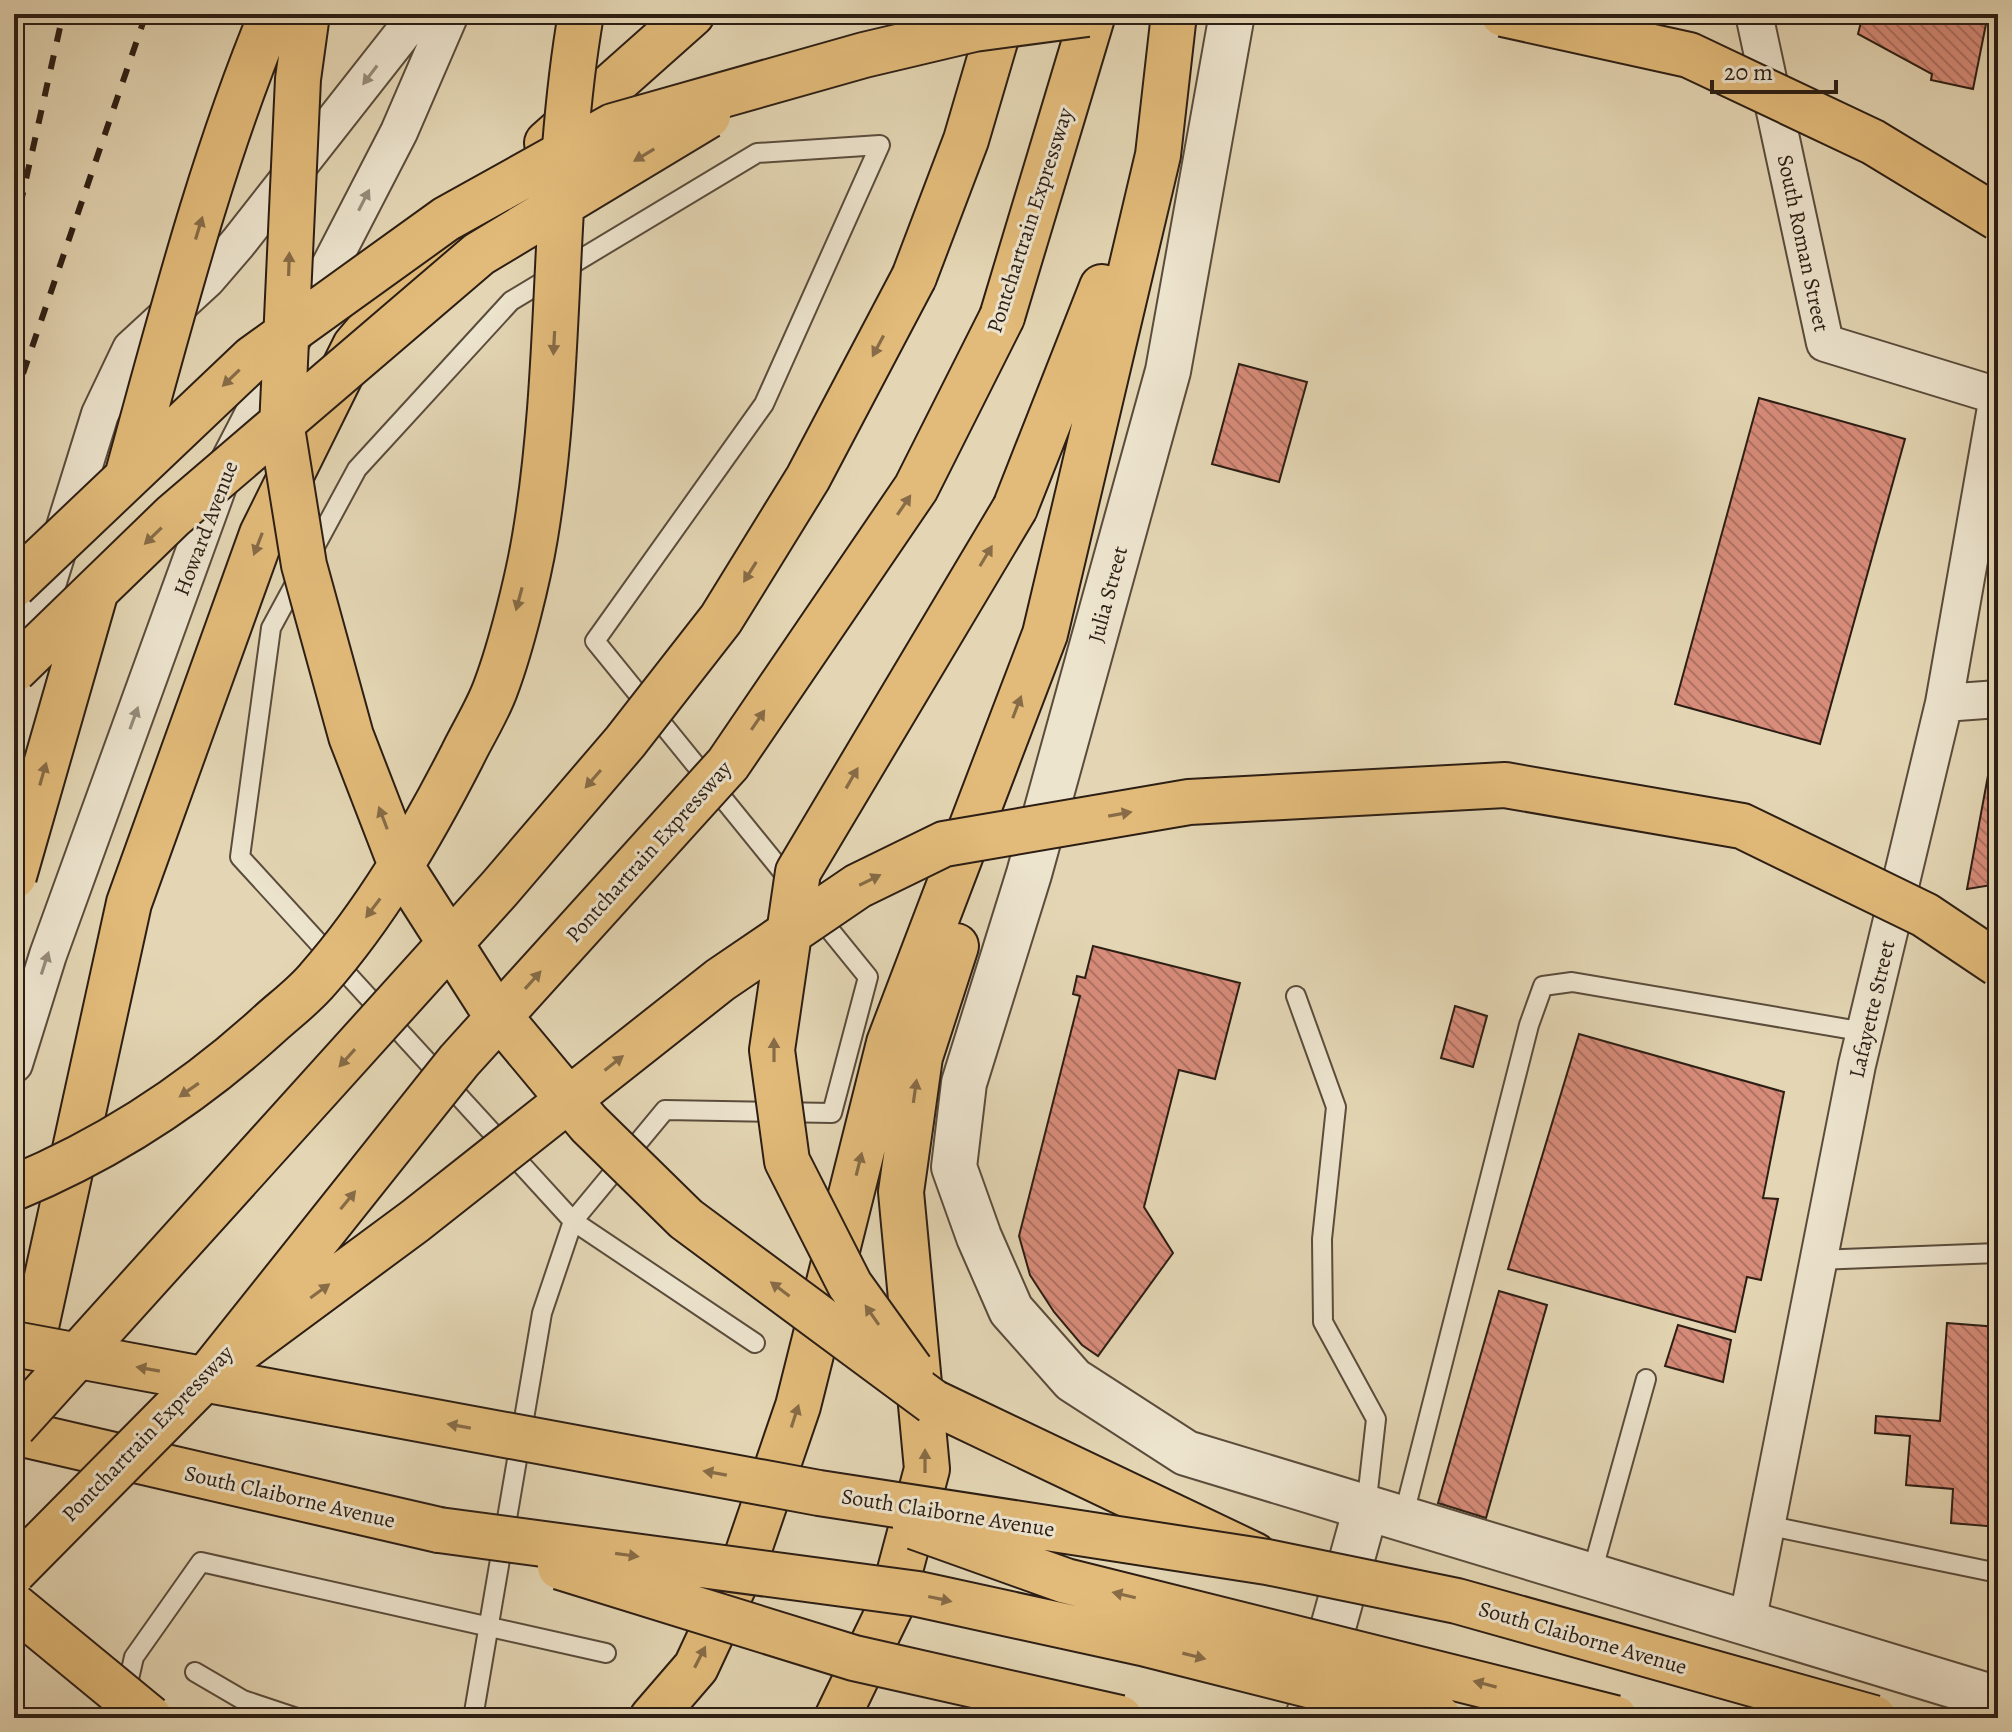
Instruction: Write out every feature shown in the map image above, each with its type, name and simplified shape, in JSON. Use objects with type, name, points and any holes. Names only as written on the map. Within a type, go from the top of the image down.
[{"type":"main road","points":[[14,876],[171,318],[248,71],[272,14]]},
{"type":"main road","points":[[307,14],[298,79],[282,428],[304,565],[351,736],[402,868],[489,1004],[589,1124],[686,1219],[933,1402],[1267,1562]]},
{"type":"main road","points":[[14,1188],[74,1162],[129,1132],[223,1065],[317,981],[380,899],[411,848],[496,688],[535,540],[551,414],[561,187],[571,70],[581,14]]},
{"type":"main road","points":[[14,1428],[129,903],[262,534],[355,346],[466,214],[692,14]]},
{"type":"main road","points":[[14,585],[253,358],[446,219],[613,126],[974,29],[1087,14]]},
{"type":"main road","name":"Pontchartrain Expressway","points":[[14,1571],[212,1371],[459,1061],[728,764],[916,488],[1002,317],[1093,14]]},
{"type":"main road","points":[[652,1718],[696,1667],[744,1564],[798,1406],[889,1043],[1045,634],[1158,155],[1174,14]]},
{"type":"main road","points":[[1503,14],[1689,55],[1873,142],[1998,218]]},
{"type":"main road","points":[[14,1428],[500,888],[625,742],[721,619],[808,478],[914,277],[966,140],[1002,19]]},
{"type":"main road","points":[[14,670],[173,516],[479,254],[758,85]]},
{"type":"main road","points":[[933,1402],[850,1285],[787,1161],[772,1050],[798,872],[1015,508],[1158,155]]},
{"type":"main road","points":[[837,1718],[890,1608],[927,1469],[901,1192],[920,1057],[972,893],[996,763]]},
{"type":"main road","points":[[212,1371],[415,1221],[720,980],[858,886],[944,844],[1189,802],[1505,785],[1742,826],[1925,915],[1998,964]]},
{"type":"main road","name":"South Claiborne Avenue","points":[[14,1344],[819,1493],[1267,1562],[1457,1601],[1874,1718]]},
{"type":"main road","name":"South Claiborne Avenue","points":[[14,1428],[439,1530],[854,1658],[1120,1718]]},
{"type":"main road","points":[[819,1493],[1066,1581],[1615,1718]]},
{"type":"main road","points":[[439,1530],[918,1594],[1142,1643],[1439,1718]]},
{"type":"main road","points":[[14,1606],[150,1718]]},
{"type":"street","points":[[14,691],[100,414],[131,349],[207,279],[238,243],[418,14]]},
{"type":"street","name":"Howard Avenue","points":[[14,1064],[48,955],[222,475],[399,132],[450,14]]},
{"type":"street","name":"Julia Street","points":[[1232,14],[1168,371],[1029,874],[964,1083],[954,1167],[979,1237],[1011,1310],[1073,1380],[1186,1453],[1384,1513]]},
{"type":"street","name":"South Roman Street","points":[[1754,14],[1825,343],[1998,396]]},
{"type":"street","name":"Lafayette Street","points":[[1747,1623],[1817,1260],[1865,1032],[1944,703],[1998,396]]},
{"type":"street","points":[[1944,703],[1998,699]]},
{"type":"street","points":[[1308,1718],[1384,1513],[1998,1699]]},
{"type":"lane","points":[[473,1718],[491,1627],[542,1313],[573,1221],[665,1110],[832,1113],[868,977],[595,641],[764,404],[880,145],[757,153],[511,301],[357,469],[271,628],[240,857],[573,1221],[755,1343]]},
{"type":"lane","points":[[1384,1513],[1543,986],[1572,982],[1865,1032]]},
{"type":"lane","points":[[1296,996],[1336,1107],[1322,1239],[1323,1322],[1376,1419],[1384,1513]]},
{"type":"lane","points":[[1817,1260],[1998,1253]]},
{"type":"lane","points":[[1591,1576],[1646,1379]]},
{"type":"lane","points":[[1766,1525],[1998,1573]]},
{"type":"lane","points":[[119,1718],[134,1657],[201,1562],[606,1653]]},
{"type":"lane","points":[[195,1672],[243,1700],[297,1718]]},
{"type":"building","points":[[1863,14],[1988,14],[1973,89],[1931,80],[1932,74],[1858,34]]},
{"type":"building","points":[[1239,364],[1307,382],[1279,482],[1212,464]]},
{"type":"building","points":[[1759,398],[1905,439],[1820,744],[1675,704]]},
{"type":"building","points":[[1998,753],[1998,884],[1967,889],[1992,754]]},
{"type":"building","points":[[1093,946],[1240,983],[1215,1079],[1179,1070],[1144,1207],[1173,1253],[1098,1356],[1082,1345],[1054,1312],[1030,1275],[1019,1236],[1080,996],[1073,994],[1077,976],[1085,978]]},
{"type":"building","points":[[1455,1006],[1487,1016],[1473,1067],[1441,1058]]},
{"type":"building","points":[[1579,1034],[1784,1092],[1763,1198],[1778,1199],[1761,1280],[1747,1277],[1735,1332],[1508,1269]]},
{"type":"building","points":[[1499,1291],[1547,1305],[1486,1518],[1438,1503]]},
{"type":"building","points":[[1947,1323],[1998,1327],[1998,1527],[1951,1523],[1953,1489],[1906,1485],[1910,1436],[1875,1433],[1876,1416],[1940,1421]]},
{"type":"building","points":[[1678,1325],[1731,1340],[1723,1382],[1665,1366]]},
{"type":"railway","points":[[14,233],[63,14]]},
{"type":"railway","points":[[14,400],[146,14]]}]
